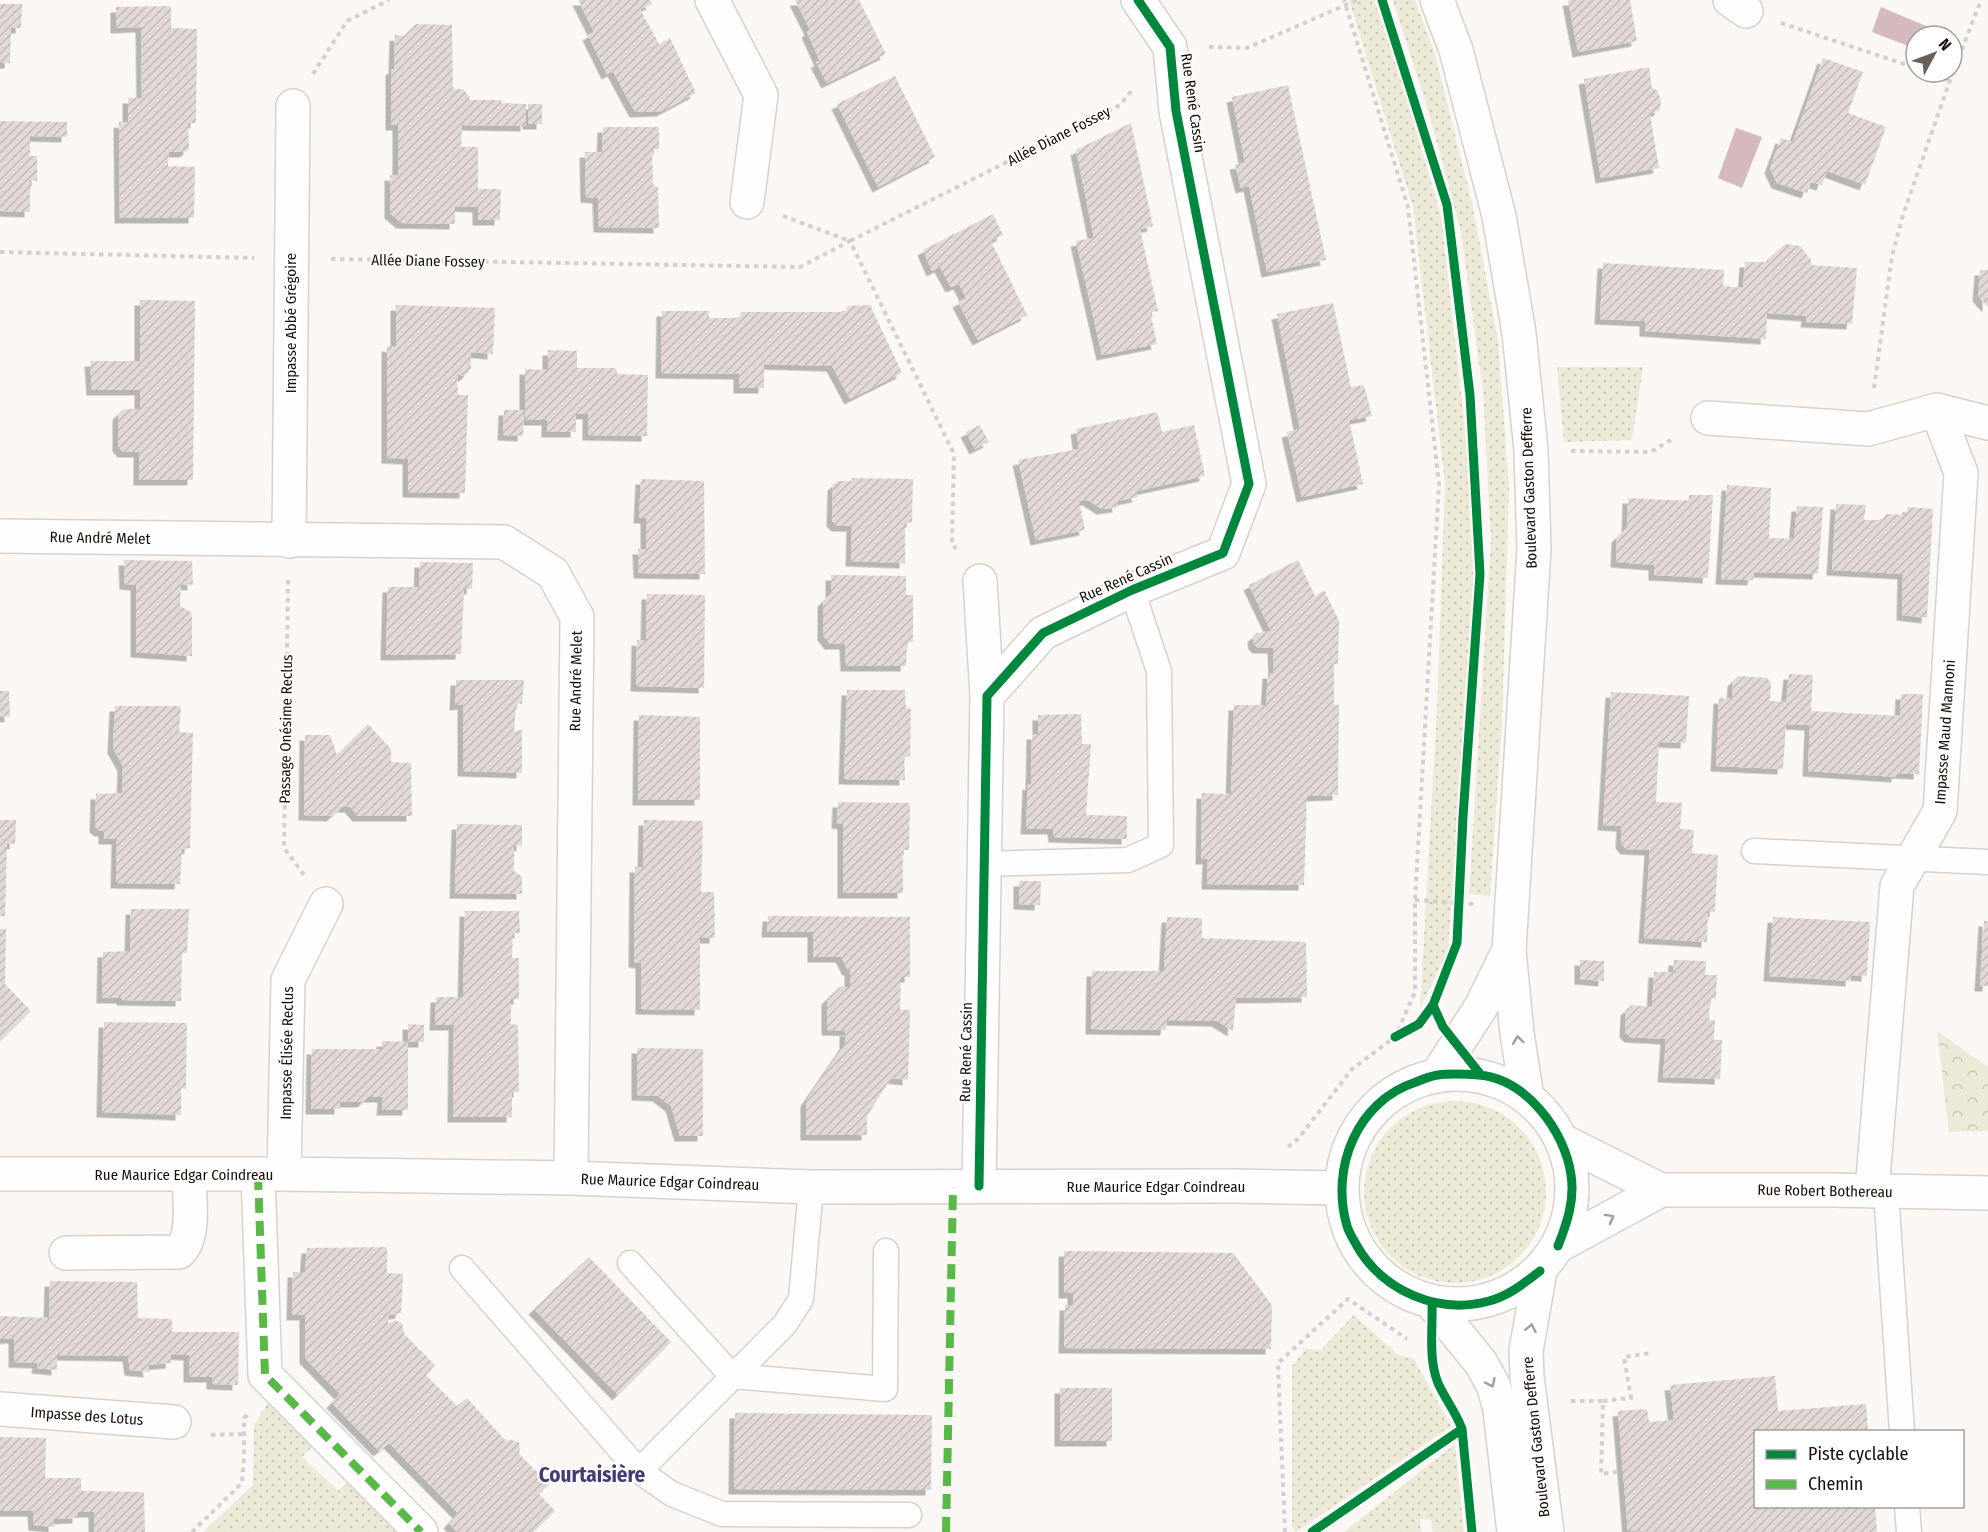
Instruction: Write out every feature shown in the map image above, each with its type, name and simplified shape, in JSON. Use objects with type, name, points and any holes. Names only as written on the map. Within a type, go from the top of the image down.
[{"type":"street","points":[[712,0],[762,95],[747,202]]},
{"type":"street","name":"Rue René Cassin","points":[[987,696],[1043,633],[1132,590],[1223,553],[1249,484],[1176,111],[1170,47],[1138,0]]},
{"type":"street","name":"Boulevard Gaston Defferre","points":[[1437,0],[1456,50],[1499,216],[1519,333],[1531,450],[1533,561],[1509,950],[1517,1033],[1527,1098]]},
{"type":"street","name":"Impasse Abbé Grégoire","points":[[289,541],[293,106]]},
{"type":"street","points":[[1708,418],[1868,429],[1937,410],[1988,423]]},
{"type":"street","name":"Impasse Maud Mannoni","points":[[1879,1192],[1897,886],[1940,811],[1961,473],[1937,410]]},
{"type":"street","name":"Rue André Melet","points":[[0,536],[504,542],[553,573],[577,617],[571,1178]]},
{"type":"street","name":"Rue René Cassin","points":[[980,581],[987,696],[980,1186]]},
{"type":"street","name":"Impasse Élisée Reclus","points":[[265,1375],[271,1175],[288,980],[326,904]]},
{"type":"street","name":"Boulevard Gaston Defferre","points":[[1437,1075],[1481,1007],[1509,950]]},
{"type":"street","points":[[1514,1532],[1500,1410],[1494,1387],[1481,1363],[1432,1303],[1396,1288],[1366,1262],[1347,1227],[1340,1188],[1345,1157],[1358,1128],[1378,1103],[1405,1085],[1437,1075],[1481,1076],[1506,1084],[1527,1098],[1548,1118],[1563,1141]]},
{"type":"street","name":"Boulevard Gaston Defferre","points":[[1547,1532],[1527,1377],[1526,1351],[1549,1258],[1570,1212],[1572,1176],[1563,1141]]},
{"type":"street","name":"Rue Robert Bothereau","points":[[1563,1141],[1661,1190],[1988,1193]]},
{"type":"street","name":"Rue Maurice Edgar Coindreau","points":[[0,1174],[571,1178],[811,1187],[1340,1188]]},
{"type":"street","points":[[66,1253],[178,1252],[184,1247],[189,1235],[189,1175]]},
{"type":"street","name":"Rue Robert Bothereau","points":[[1432,1303],[1461,1305],[1490,1301],[1517,1288],[1549,1258],[1661,1190]]},
{"type":"street","points":[[265,1375],[422,1532]]},
{"type":"street","name":"Impasse des Lotus","points":[[0,1409],[174,1422]]},
{"type":"lane","points":[[984,864],[1128,860],[1161,845],[1159,671],[1132,590]]},
{"type":"lane","points":[[1754,851],[1988,862]]},
{"type":"lane","points":[[639,1471],[785,1324],[801,1299],[811,1187]]},
{"type":"lane","points":[[1879,1192],[1902,1430]]},
{"type":"lane","points":[[630,1263],[732,1376],[885,1389],[886,1251]]},
{"type":"lane","points":[[462,1268],[639,1471],[672,1494],[722,1514],[909,1515]]},
{"type":"lane","points":[[1907,1508],[1909,1532]]},
{"type":"path","points":[[293,106],[347,21],[389,0]]},
{"type":"path","points":[[1170,47],[1247,48],[1345,2],[1357,0]]},
{"type":"path","points":[[1964,44],[1981,0]]},
{"type":"path","points":[[1283,1151],[1298,1139],[1352,1069],[1395,1036],[1415,992],[1415,900],[1439,484],[1408,207],[1345,2]]},
{"type":"path","points":[[1738,5],[1904,64]]},
{"type":"path","points":[[1868,429],[1892,256],[1902,218],[1949,84]]},
{"type":"path","points":[[747,202],[850,241],[954,454],[952,544],[980,581]]},
{"type":"path","points":[[1531,450],[1651,452],[1708,418]]},
{"type":"path","points":[[1415,900],[1460,902],[1511,909]]},
{"type":"path","points":[[1285,1532],[1278,1363],[1348,1299],[1414,1343]]},
{"type":"path","points":[[1603,1401],[1631,1398],[1624,1356],[1652,1353]]},
{"type":"path","points":[[192,1532],[242,1482],[244,1418],[259,1403],[265,1375]]},
{"type":"green space","points":[[1349,0],[1374,0],[1400,76],[1441,216],[1465,428],[1474,581],[1448,950],[1420,1009],[1437,709],[1445,484],[1413,207]]},
{"type":"green space","points":[[1393,0],[1415,0],[1434,51],[1472,202],[1498,341],[1509,487],[1502,723],[1490,896],[1469,894],[1491,540],[1483,391],[1461,232],[1429,113]]},
{"type":"green space","points":[[1557,367],[1643,367],[1632,440],[1564,442]]},
{"type":"green space","points":[[1937,1031],[1988,1067],[1988,1131],[1949,1132]]},
{"type":"green space","points":[[1455,1101],[1473,1102],[1490,1108],[1506,1116],[1520,1127],[1531,1141],[1539,1157],[1545,1174],[1545,1210],[1539,1227],[1531,1243],[1520,1257],[1506,1268],[1490,1276],[1473,1282],[1455,1283],[1437,1282],[1420,1276],[1404,1268],[1390,1257],[1379,1243],[1371,1227],[1365,1210],[1364,1192],[1365,1174],[1371,1157],[1379,1141],[1390,1127],[1404,1116],[1420,1108],[1437,1102]]},
{"type":"green space","points":[[1354,1315],[1398,1355],[1414,1359],[1451,1426],[1296,1532],[1292,1527],[1292,1366],[1306,1349],[1321,1350]]},
{"type":"green space","points":[[273,1395],[320,1439],[302,1457],[338,1491],[356,1476],[409,1532],[203,1532],[253,1485],[254,1425]]},
{"type":"green space","points":[[1455,1444],[1464,1532],[1433,1532],[1431,1520],[1420,1519],[1421,1532],[1344,1532]]},
{"type":"shaded area","points":[[1881,7],[1921,24],[1904,24],[1904,44],[1872,32]]},
{"type":"shaded area","points":[[1736,128],[1762,137],[1742,188],[1718,178]]},
{"type":"building","points":[[578,0],[650,0],[652,4],[640,9],[659,44],[670,38],[696,93],[662,111],[635,112],[613,71],[607,74],[588,35],[594,32]]},
{"type":"building","points":[[795,0],[859,0],[886,54],[827,83],[816,62],[820,61],[807,32],[810,30]]},
{"type":"building","points":[[1568,0],[1630,0],[1637,41],[1578,52]]},
{"type":"building","points":[[0,4],[22,4],[21,28],[11,28],[10,63],[0,63]]},
{"type":"building","points":[[171,6],[171,28],[197,29],[196,123],[188,123],[189,149],[185,152],[169,152],[168,166],[195,167],[194,218],[120,218],[119,122],[128,123],[128,98],[142,98],[141,27],[116,28],[116,7]]},
{"type":"building","points":[[416,24],[452,25],[453,89],[463,89],[469,96],[469,100],[501,100],[502,103],[526,104],[526,126],[462,125],[461,147],[478,147],[478,189],[501,189],[500,220],[478,220],[478,207],[455,206],[455,224],[402,223],[390,213],[390,175],[398,176],[398,125],[391,125],[391,69],[394,69],[395,35],[404,36]]},
{"type":"building","points":[[1823,58],[1863,72],[1848,113],[1886,127],[1865,185],[1827,171],[1822,185],[1811,182],[1807,193],[1777,183],[1770,168],[1781,138],[1793,142]]},
{"type":"building","points":[[1649,67],[1652,88],[1657,90],[1661,100],[1660,110],[1650,114],[1659,168],[1601,178],[1584,79]]},
{"type":"building","points":[[895,76],[935,157],[878,187],[837,104]]},
{"type":"building","points":[[1288,85],[1326,260],[1267,272],[1249,186],[1241,188],[1235,164],[1245,163],[1232,97]]},
{"type":"building","points":[[528,104],[542,104],[542,124],[528,124]]},
{"type":"building","points":[[0,121],[67,122],[67,137],[30,136],[30,156],[37,156],[37,181],[30,180],[30,212],[0,211]]},
{"type":"building","points":[[1131,123],[1153,226],[1140,229],[1158,311],[1150,312],[1157,344],[1102,355],[1076,241],[1094,238],[1076,150]]},
{"type":"building","points":[[603,127],[659,127],[659,149],[652,150],[653,185],[658,187],[659,228],[599,227],[598,198],[586,197],[585,152],[602,152]]},
{"type":"building","points":[[993,214],[1003,235],[991,241],[1027,315],[978,340],[958,302],[966,298],[959,284],[951,287],[940,267],[932,271],[923,250]]},
{"type":"building","points":[[1785,244],[1800,246],[1811,260],[1811,265],[1857,268],[1852,324],[1806,322],[1807,316],[1767,313],[1766,339],[1645,331],[1645,321],[1600,319],[1603,263],[1724,270],[1723,286],[1743,288],[1745,262],[1768,262],[1768,259]]},
{"type":"building","points":[[1980,270],[1988,270],[1988,307],[1978,296]]},
{"type":"building","points":[[140,300],[195,301],[193,480],[139,480],[139,452],[123,452],[118,446],[118,414],[124,409],[140,409],[140,390],[92,390],[90,361],[140,361]]},
{"type":"building","points":[[1333,303],[1351,387],[1364,385],[1372,416],[1349,420],[1363,484],[1302,497],[1287,432],[1300,429],[1277,314]]},
{"type":"building","points":[[396,305],[495,308],[493,354],[471,352],[471,368],[468,373],[464,376],[457,374],[458,395],[468,395],[465,493],[408,492],[408,459],[387,458],[387,346],[396,347]]},
{"type":"building","points":[[870,305],[902,373],[850,399],[832,366],[764,364],[764,388],[739,388],[739,374],[661,373],[662,311],[709,311],[709,318],[740,318],[741,312],[846,312],[847,306]]},
{"type":"building","points":[[548,350],[577,351],[577,368],[616,368],[617,374],[648,375],[647,436],[588,435],[588,414],[576,414],[576,432],[547,432],[547,420],[525,420],[525,369],[548,370]]},
{"type":"building","points":[[504,410],[524,410],[523,436],[503,435]]},
{"type":"building","points":[[1157,412],[1162,432],[1194,425],[1205,476],[1136,491],[1138,497],[1117,501],[1118,507],[1102,509],[1088,500],[1079,501],[1085,530],[1036,540],[1018,460],[1079,449],[1076,429]]},
{"type":"building","points":[[980,425],[989,442],[975,449],[966,432]]},
{"type":"building","points":[[852,478],[913,479],[912,522],[905,523],[905,563],[851,561],[852,526],[837,526],[832,521],[833,485],[838,481],[852,481]]},
{"type":"building","points":[[641,479],[704,481],[705,574],[639,573],[638,549],[646,549],[646,518],[639,518]]},
{"type":"building","points":[[1727,485],[1771,488],[1769,538],[1794,539],[1797,506],[1823,507],[1818,574],[1754,572],[1753,580],[1721,579]]},
{"type":"building","points":[[1689,495],[1713,495],[1708,578],[1654,575],[1654,565],[1616,562],[1617,537],[1627,528],[1628,498],[1689,501]]},
{"type":"building","points":[[1836,504],[1866,505],[1864,520],[1882,520],[1886,514],[1906,515],[1908,507],[1933,509],[1927,618],[1902,615],[1903,574],[1832,570]]},
{"type":"building","points":[[124,560],[192,561],[193,585],[181,584],[180,606],[191,612],[192,616],[192,656],[136,652],[136,585],[125,584]]},
{"type":"building","points":[[1298,560],[1315,596],[1324,590],[1339,621],[1338,664],[1334,664],[1334,705],[1339,705],[1338,795],[1307,796],[1304,885],[1207,884],[1208,859],[1201,859],[1202,793],[1231,794],[1234,705],[1266,705],[1268,673],[1274,673],[1273,648],[1258,648],[1254,644],[1253,637],[1257,633],[1271,631],[1249,585]]},
{"type":"building","points":[[420,562],[473,563],[472,589],[464,589],[461,654],[386,655],[388,587],[419,587]]},
{"type":"building","points":[[831,575],[906,576],[906,595],[913,595],[913,642],[907,642],[906,666],[846,666],[845,644],[830,644],[823,635],[823,601],[831,594]]},
{"type":"building","points":[[647,594],[705,595],[704,688],[636,686],[637,640],[646,641]]},
{"type":"building","points":[[1789,674],[1813,675],[1811,711],[1900,716],[1901,694],[1923,694],[1919,774],[1897,773],[1897,777],[1808,771],[1810,725],[1786,724],[1783,769],[1716,766],[1719,698],[1732,699],[1733,681],[1738,676],[1767,678],[1771,683],[1770,701],[1786,702]]},
{"type":"building","points":[[456,680],[524,680],[522,704],[516,703],[514,731],[522,730],[522,773],[463,771],[463,704],[455,705]]},
{"type":"building","points":[[847,690],[905,690],[906,708],[911,709],[910,756],[904,757],[905,780],[844,779]]},
{"type":"building","points":[[0,691],[9,691],[10,717],[0,716]]},
{"type":"building","points":[[1611,692],[1689,696],[1686,743],[1659,742],[1656,802],[1682,803],[1680,829],[1694,830],[1692,853],[1718,855],[1715,912],[1708,912],[1707,942],[1644,938],[1650,850],[1626,849],[1621,843],[1622,826],[1603,825]]},
{"type":"building","points":[[115,706],[181,706],[179,732],[193,733],[190,848],[182,849],[180,884],[116,883],[117,839],[104,839],[104,831],[95,827],[96,794],[122,793],[123,766],[113,748]]},
{"type":"building","points":[[1081,714],[1082,744],[1091,744],[1086,815],[1127,816],[1127,839],[1054,837],[1053,829],[1026,829],[1028,784],[1031,785],[1032,734],[1038,734],[1038,715]]},
{"type":"building","points":[[639,715],[700,717],[700,800],[638,800]]},
{"type":"building","points":[[368,724],[391,749],[391,762],[411,763],[412,816],[358,816],[350,807],[342,807],[332,816],[304,815],[305,735],[330,735],[337,755]]},
{"type":"building","points":[[838,802],[910,803],[909,850],[903,850],[903,893],[843,893],[843,824],[837,823]]},
{"type":"building","points":[[0,820],[16,820],[15,844],[7,843],[5,916],[0,916]]},
{"type":"building","points":[[644,820],[703,821],[701,892],[714,892],[715,938],[700,938],[700,1010],[641,1009],[641,963],[634,962],[635,867],[643,867]]},
{"type":"building","points":[[457,824],[522,825],[522,846],[514,845],[514,871],[522,877],[522,894],[455,893]]},
{"type":"building","points":[[1019,881],[1041,881],[1040,905],[1019,904]]},
{"type":"building","points":[[131,909],[189,909],[187,953],[182,953],[181,1001],[102,998],[103,952],[130,951]]},
{"type":"building","points":[[465,911],[519,911],[520,933],[513,933],[512,958],[519,958],[519,999],[511,999],[511,1024],[518,1025],[519,1092],[512,1092],[512,1117],[453,1117],[454,1025],[435,1025],[436,997],[463,997]]},
{"type":"building","points":[[768,916],[910,917],[910,977],[901,977],[900,1010],[910,1010],[908,1080],[891,1078],[867,1116],[867,1135],[806,1135],[806,1101],[845,1044],[845,1031],[878,1031],[827,1030],[827,999],[840,987],[850,987],[850,970],[841,957],[813,957],[813,932],[767,932]]},
{"type":"building","points":[[1167,917],[1202,918],[1202,938],[1306,942],[1307,997],[1236,998],[1233,1031],[1217,1021],[1167,1020],[1166,1030],[1091,1029],[1092,971],[1164,971]]},
{"type":"building","points":[[1773,917],[1870,922],[1867,976],[1851,975],[1851,981],[1769,976]]},
{"type":"building","points":[[1984,921],[1988,921],[1988,986],[1980,986]]},
{"type":"building","points":[[0,929],[6,929],[5,984],[31,1011],[0,1041]]},
{"type":"building","points":[[1580,960],[1604,961],[1604,981],[1580,979]]},
{"type":"building","points":[[1674,960],[1706,961],[1705,975],[1717,975],[1716,999],[1710,998],[1709,1020],[1715,1020],[1714,1040],[1722,1040],[1720,1079],[1663,1077],[1666,1039],[1630,1037],[1625,1032],[1626,1010],[1632,1005],[1652,1007],[1654,972],[1673,972]]},
{"type":"building","points":[[104,1022],[187,1023],[186,1089],[181,1088],[181,1115],[102,1112]]},
{"type":"building","points":[[408,1024],[424,1025],[424,1042],[408,1042]]},
{"type":"building","points":[[382,1041],[408,1042],[408,1110],[382,1110],[383,1097],[368,1097],[363,1102],[340,1102],[340,1109],[311,1109],[312,1049],[382,1049]]},
{"type":"building","points":[[637,1048],[703,1049],[703,1136],[680,1136],[671,1106],[658,1096],[637,1095]]},
{"type":"building","points":[[387,1247],[387,1273],[403,1274],[401,1313],[389,1315],[388,1324],[395,1320],[402,1323],[404,1334],[435,1365],[426,1375],[457,1406],[467,1398],[506,1441],[519,1442],[519,1454],[549,1484],[539,1494],[555,1511],[533,1532],[457,1532],[449,1523],[458,1513],[389,1443],[379,1451],[332,1403],[340,1394],[305,1358],[305,1315],[292,1315],[293,1272],[305,1272],[307,1248]]},
{"type":"building","points":[[1064,1251],[1233,1253],[1272,1305],[1271,1349],[1064,1348],[1065,1305],[1073,1305],[1073,1293],[1064,1293]]},
{"type":"building","points":[[589,1257],[671,1342],[618,1395],[534,1309]]},
{"type":"building","points":[[50,1281],[137,1282],[138,1318],[172,1319],[172,1332],[239,1332],[238,1385],[212,1384],[212,1377],[189,1377],[189,1355],[171,1354],[171,1363],[148,1365],[149,1372],[130,1370],[128,1356],[57,1355],[57,1370],[37,1368],[38,1363],[14,1362],[14,1338],[0,1339],[0,1316],[49,1318]]},
{"type":"building","points":[[1775,1376],[1778,1411],[1866,1404],[1868,1430],[1754,1430],[1754,1508],[1875,1508],[1877,1532],[1628,1531],[1618,1411],[1647,1409],[1649,1422],[1674,1420],[1670,1385]]},
{"type":"building","points":[[1060,1388],[1112,1388],[1112,1441],[1060,1441]]},
{"type":"building","points":[[735,1413],[932,1415],[931,1490],[734,1489]]},
{"type":"building","points":[[0,1437],[46,1438],[45,1478],[81,1478],[81,1491],[144,1492],[145,1532],[94,1532],[94,1512],[78,1512],[78,1518],[54,1519],[54,1527],[34,1525],[33,1511],[0,1511]]},
{"type":"marked path","points":[[258,1175],[265,1375],[421,1532]]},
{"type":"marked path","points":[[946,1532],[953,1187]]},
{"type":"cycle path","points":[[979,1186],[987,696],[1043,633],[1132,590],[1223,553],[1249,484],[1176,111],[1170,47],[1138,0]]},
{"type":"cycle path","points":[[1382,0],[1447,205],[1470,395],[1480,574],[1463,817],[1457,943],[1433,1005],[1419,1024],[1395,1037]]},
{"type":"cycle path","points":[[1433,1005],[1443,1027],[1481,1075]]},
{"type":"cycle path","points":[[1540,1271],[1503,1296],[1470,1305],[1432,1302],[1414,1296],[1381,1276],[1357,1246],[1347,1226],[1343,1204],[1342,1182],[1346,1160],[1353,1139],[1364,1121],[1378,1104],[1395,1091],[1433,1076],[1479,1075],[1512,1086],[1527,1097],[1552,1125],[1567,1158],[1572,1184],[1571,1202],[1558,1246]]},
{"type":"cycle path","points":[[1432,1303],[1433,1364],[1438,1383],[1462,1429],[1472,1532]]},
{"type":"cycle path","points":[[1312,1532],[1462,1429]]},
{"type":"district","name":"Courtaisière","points":[[592,1475]]}]
